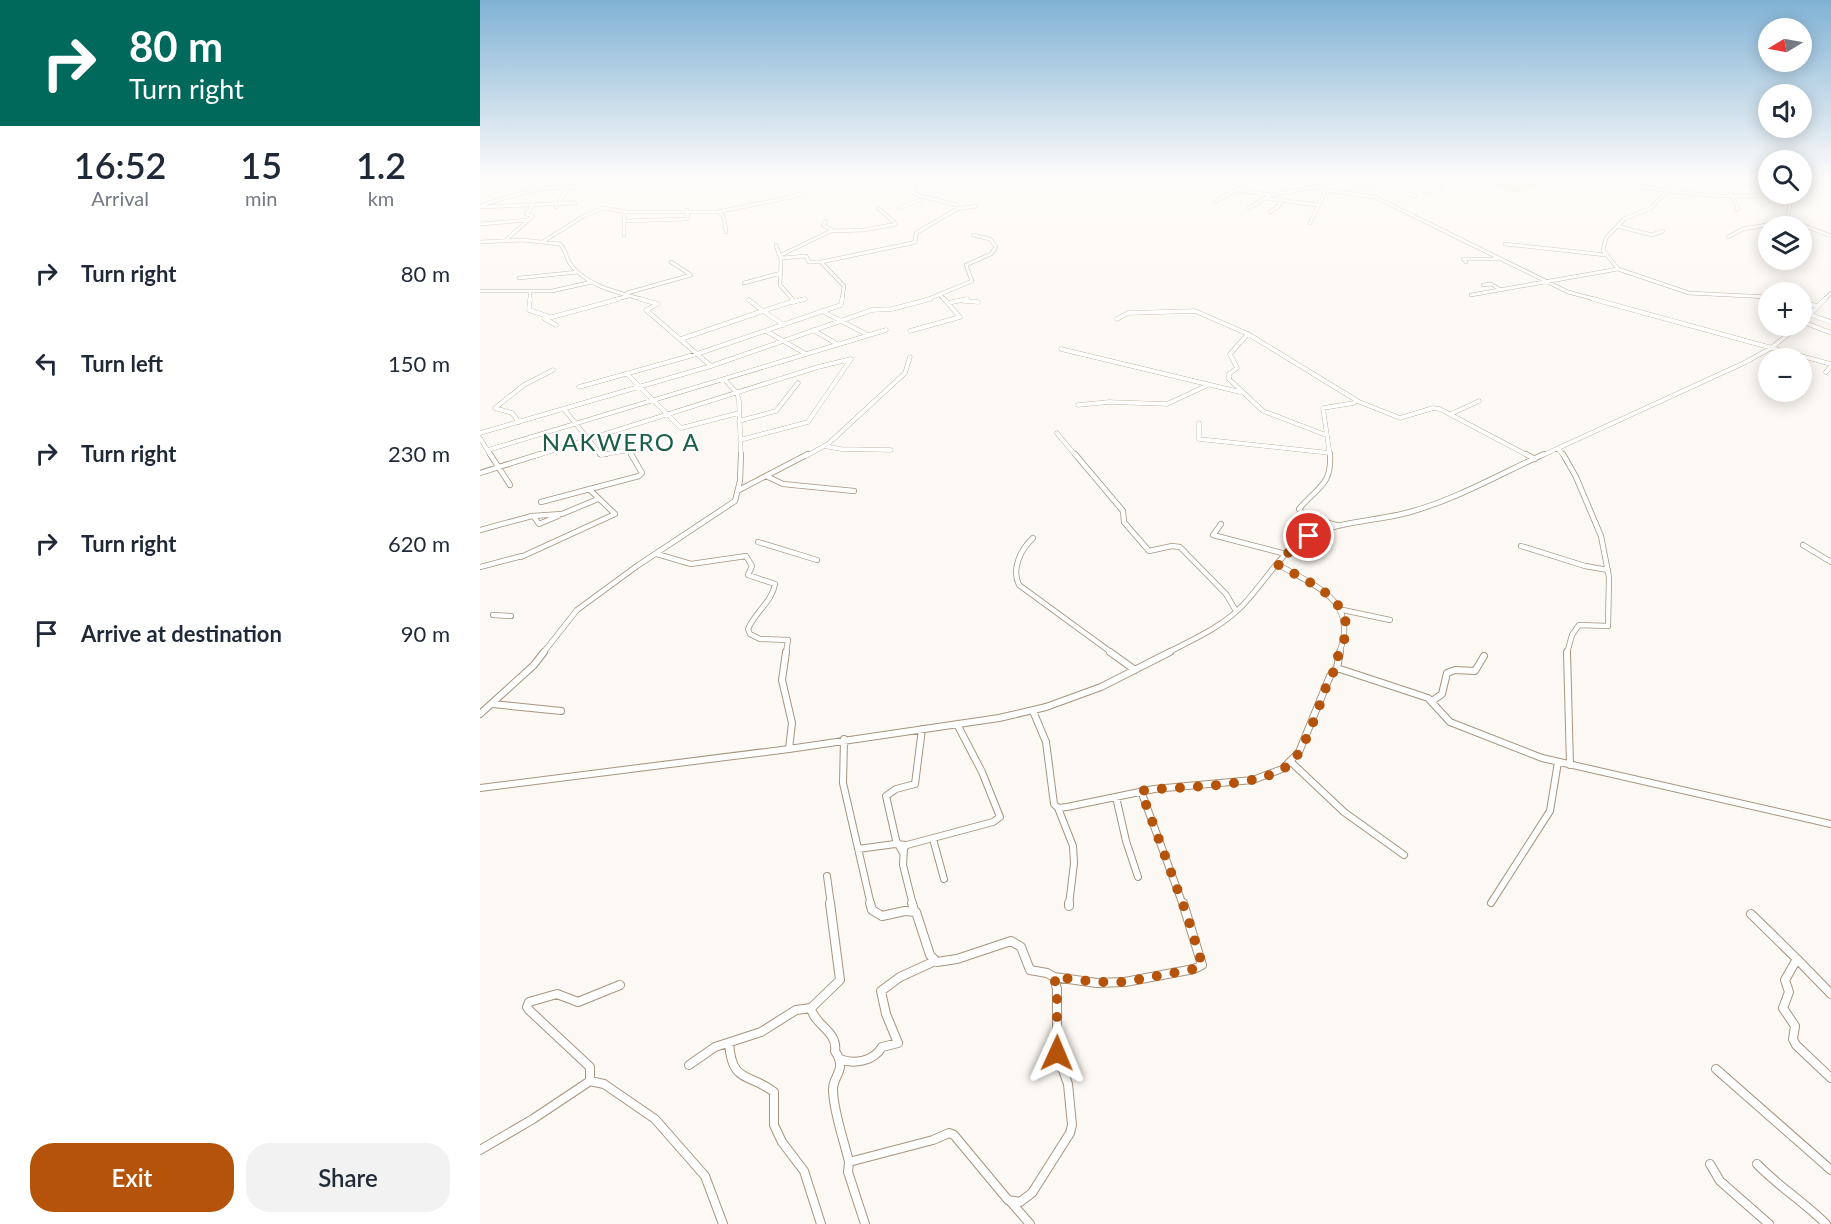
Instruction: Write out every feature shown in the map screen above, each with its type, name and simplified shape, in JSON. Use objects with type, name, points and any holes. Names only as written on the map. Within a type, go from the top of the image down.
[{"type":"street","points":[[506,240],[513,234]]},
{"type":"street","points":[[544,241],[557,234]]},
{"type":"street","points":[[827,234],[781,255],[782,258],[806,256],[809,261],[821,262],[912,243],[915,242],[916,234]]},
{"type":"street","points":[[1450,234],[1568,292],[1771,348],[1785,336]]},
{"type":"street","points":[[1611,234],[1603,244],[1606,255],[1618,269]]},
{"type":"street","points":[[1728,237],[1732,234]]},
{"type":"street","points":[[480,433],[711,366],[872,310],[895,308],[940,296],[972,282],[972,276],[966,265],[991,254],[996,247],[990,238],[973,235]]},
{"type":"street","points":[[480,242],[506,240],[561,244],[566,249],[568,262],[592,282],[658,304],[646,310],[711,366]]},
{"type":"street","points":[[1505,244],[1606,255]]},
{"type":"street","points":[[776,245],[781,260],[780,285],[794,302]]},
{"type":"street","points":[[1466,262],[1463,259],[1499,259]]},
{"type":"street","points":[[625,293],[691,275],[671,262]]},
{"type":"street","points":[[579,387],[697,354],[841,305],[844,288],[840,280],[828,272],[821,262]]},
{"type":"street","points":[[1471,295],[1618,269],[1689,293],[1758,296]]},
{"type":"street","points":[[519,278],[578,272]]},
{"type":"street","points":[[744,284],[781,273]]},
{"type":"street","points":[[480,291],[530,291],[578,287],[592,282]]},
{"type":"street","points":[[1483,285],[1491,284],[1501,290]]},
{"type":"street","points":[[530,291],[529,310],[550,317]]},
{"type":"street","points":[[1812,314],[1831,293]]},
{"type":"street","points":[[556,324],[545,319],[630,295]]},
{"type":"street","points":[[910,331],[960,317],[940,296]]},
{"type":"street","points":[[948,303],[968,298]]},
{"type":"street","points":[[681,339],[805,299]]},
{"type":"street","points":[[749,300],[784,325]]},
{"type":"street","points":[[960,301],[978,302]]},
{"type":"street","points":[[1812,305],[1818,306]]},
{"type":"street","points":[[1117,319],[1128,313],[1193,310],[1221,320],[1248,334],[1357,401],[1400,418],[1433,408],[1451,414],[1535,459]]},
{"type":"street","points":[[822,311],[868,335]]},
{"type":"street","points":[[1812,315],[1831,322]]},
{"type":"street","points":[[1812,327],[1831,333]]},
{"type":"street","points":[[813,330],[837,344]]},
{"type":"street","points":[[488,450],[886,330]]},
{"type":"street","points":[[766,331],[806,354]]},
{"type":"street","points":[[1248,334],[1233,348],[1230,357],[1237,368],[1228,378],[1240,392],[1263,411],[1326,435]]},
{"type":"street","points":[[1061,349],[1240,392]]},
{"type":"street","points":[[480,788],[789,749],[957,724],[1033,711],[1084,694],[1204,634],[1236,611],[1286,554],[1309,536],[1430,505],[1694,387],[1758,355]]},
{"type":"street","points":[[740,490],[824,446],[905,373],[910,357]]},
{"type":"street","points":[[480,473],[818,367],[851,359],[808,422],[802,426],[740,440]]},
{"type":"street","points":[[1812,360],[1831,365],[1826,372]]},
{"type":"street","points":[[519,422],[512,413],[495,408],[524,385],[553,370]]},
{"type":"street","points":[[627,374],[683,428],[739,413]]},
{"type":"street","points":[[480,714],[534,665],[577,610],[738,498],[742,469],[737,393],[724,379]]},
{"type":"street","points":[[739,421],[776,411],[798,383]]},
{"type":"street","points":[[1078,405],[1110,402],[1167,404],[1209,385]]},
{"type":"street","points":[[1341,526],[1305,516],[1299,511],[1304,502],[1328,479],[1329,453],[1323,408],[1357,401]]},
{"type":"street","points":[[1451,414],[1479,401]]},
{"type":"street","points":[[541,502],[639,476],[642,473],[629,450],[601,455],[564,409]]},
{"type":"street","points":[[1199,423],[1199,439],[1329,453]]},
{"type":"street","points":[[1057,433],[1123,511],[1124,522],[1149,551],[1153,552],[1175,545],[1180,547],[1226,594],[1236,611]]},
{"type":"street","points":[[480,438],[510,485]]},
{"type":"street","points":[[824,446],[839,451],[868,447],[891,450]]},
{"type":"street","points":[[1558,449],[1571,467],[1601,536],[1608,570],[1608,626],[1579,625],[1567,648],[1570,765]]},
{"type":"street","points":[[766,476],[783,484],[854,491]]},
{"type":"street","points":[[480,567],[522,556],[612,517],[615,514],[589,489]]},
{"type":"street","points":[[480,530],[532,516],[539,524],[598,499]]},
{"type":"street","points":[[1221,524],[1212,533],[1215,536],[1286,554]]},
{"type":"street","points":[[1033,538],[1026,545],[1014,579],[1041,603],[1085,632],[1135,670]]},
{"type":"street","points":[[758,542],[817,561]]},
{"type":"street","points":[[1803,545],[1831,562]]},
{"type":"street","points":[[1521,546],[1585,566],[1608,570]]},
{"type":"street","points":[[657,554],[691,564],[746,556],[752,564],[748,576],[775,584],[774,592],[750,622],[748,629],[750,634],[760,639],[770,641],[784,638],[788,640],[782,680],[792,723],[789,749]]},
{"type":"street","points":[[1277,564],[1330,596],[1343,610],[1390,620]]},
{"type":"street","points":[[1058,808],[1141,791],[1253,780],[1282,769],[1299,752],[1330,676],[1337,668],[1337,660],[1346,632],[1343,610]]},
{"type":"street","points":[[493,615],[511,616]]},
{"type":"street","points":[[1432,701],[1442,694],[1447,673],[1452,670],[1475,671],[1484,656]]},
{"type":"street","points":[[1337,668],[1432,701],[1440,715],[1450,722],[1521,752],[1659,787],[1719,797],[1740,804],[1831,824]]},
{"type":"street","points":[[492,704],[561,711]]},
{"type":"street","points":[[1033,711],[1046,742],[1054,804],[1072,839],[1073,858],[1069,906]]},
{"type":"street","points":[[858,849],[895,844],[907,845],[993,822],[1000,817],[982,772],[957,724]]},
{"type":"street","points":[[903,853],[895,844],[892,808],[886,796],[896,789],[915,784],[922,729]]},
{"type":"street","points":[[844,739],[843,783],[870,905],[877,916],[882,917],[914,910]]},
{"type":"street","points":[[1291,762],[1329,799],[1380,840],[1404,855]]},
{"type":"street","points":[[1491,903],[1550,811],[1558,762]]},
{"type":"street","points":[[810,1008],[812,1014],[833,1037],[836,1044],[835,1051],[840,1059],[850,1064],[862,1062],[869,1055],[878,1054],[882,1047],[898,1043],[886,1014],[881,991],[892,979],[912,973],[935,961],[957,959],[1011,941],[1021,947],[1030,970],[1047,973],[1054,977],[1097,982],[1125,982],[1194,969],[1202,964],[1188,918],[1141,791]]},
{"type":"street","points":[[1116,797],[1126,841],[1138,877]]},
{"type":"street","points":[[933,839],[944,879]]},
{"type":"street","points":[[907,845],[903,853],[903,865],[914,910],[930,956],[935,961]]},
{"type":"street","points":[[689,1065],[715,1047],[761,1032],[796,1010],[810,1008],[840,980],[827,876]]},
{"type":"street","points":[[1751,914],[1831,994]]},
{"type":"street","points":[[1797,959],[1785,980],[1789,992],[1783,1008],[1795,1026],[1793,1039],[1796,1045],[1831,1078]]},
{"type":"street","points":[[1008,1200],[1020,1202],[1032,1193],[1071,1131],[1068,1083],[1057,1053],[1057,989],[1054,977]]},
{"type":"street","points":[[590,1081],[590,1067],[529,1010],[527,1004],[532,1000],[557,994],[578,1002],[620,985]]},
{"type":"street","points":[[729,1043],[732,1059],[740,1076],[769,1087],[776,1095],[772,1111],[774,1125],[782,1142],[804,1172],[821,1224]]},
{"type":"street","points":[[840,1059],[840,1072],[832,1089],[849,1162],[848,1172],[865,1224]]},
{"type":"street","points":[[1716,1069],[1831,1170]]},
{"type":"street","points":[[480,1150],[590,1081],[604,1084],[655,1119],[705,1176],[723,1224]]},
{"type":"street","points":[[849,1162],[933,1140],[949,1133],[954,1135],[1030,1224]]},
{"type":"street","points":[[1710,1164],[1720,1181],[1769,1224]]},
{"type":"street","points":[[1757,1164],[1771,1179],[1807,1205],[1826,1224]]},
{"type":"district","name":"NAKWERO A","points":[[621,441]]},
{"type":"route","points":[[1057,1053],[1057,981],[1054,977],[1097,982],[1125,982],[1194,969],[1202,964],[1188,918],[1144,805],[1141,791],[1253,780],[1282,769],[1294,760],[1330,676],[1337,668],[1337,660],[1346,632],[1345,617],[1338,603],[1277,564],[1291,549],[1309,536]]}]
